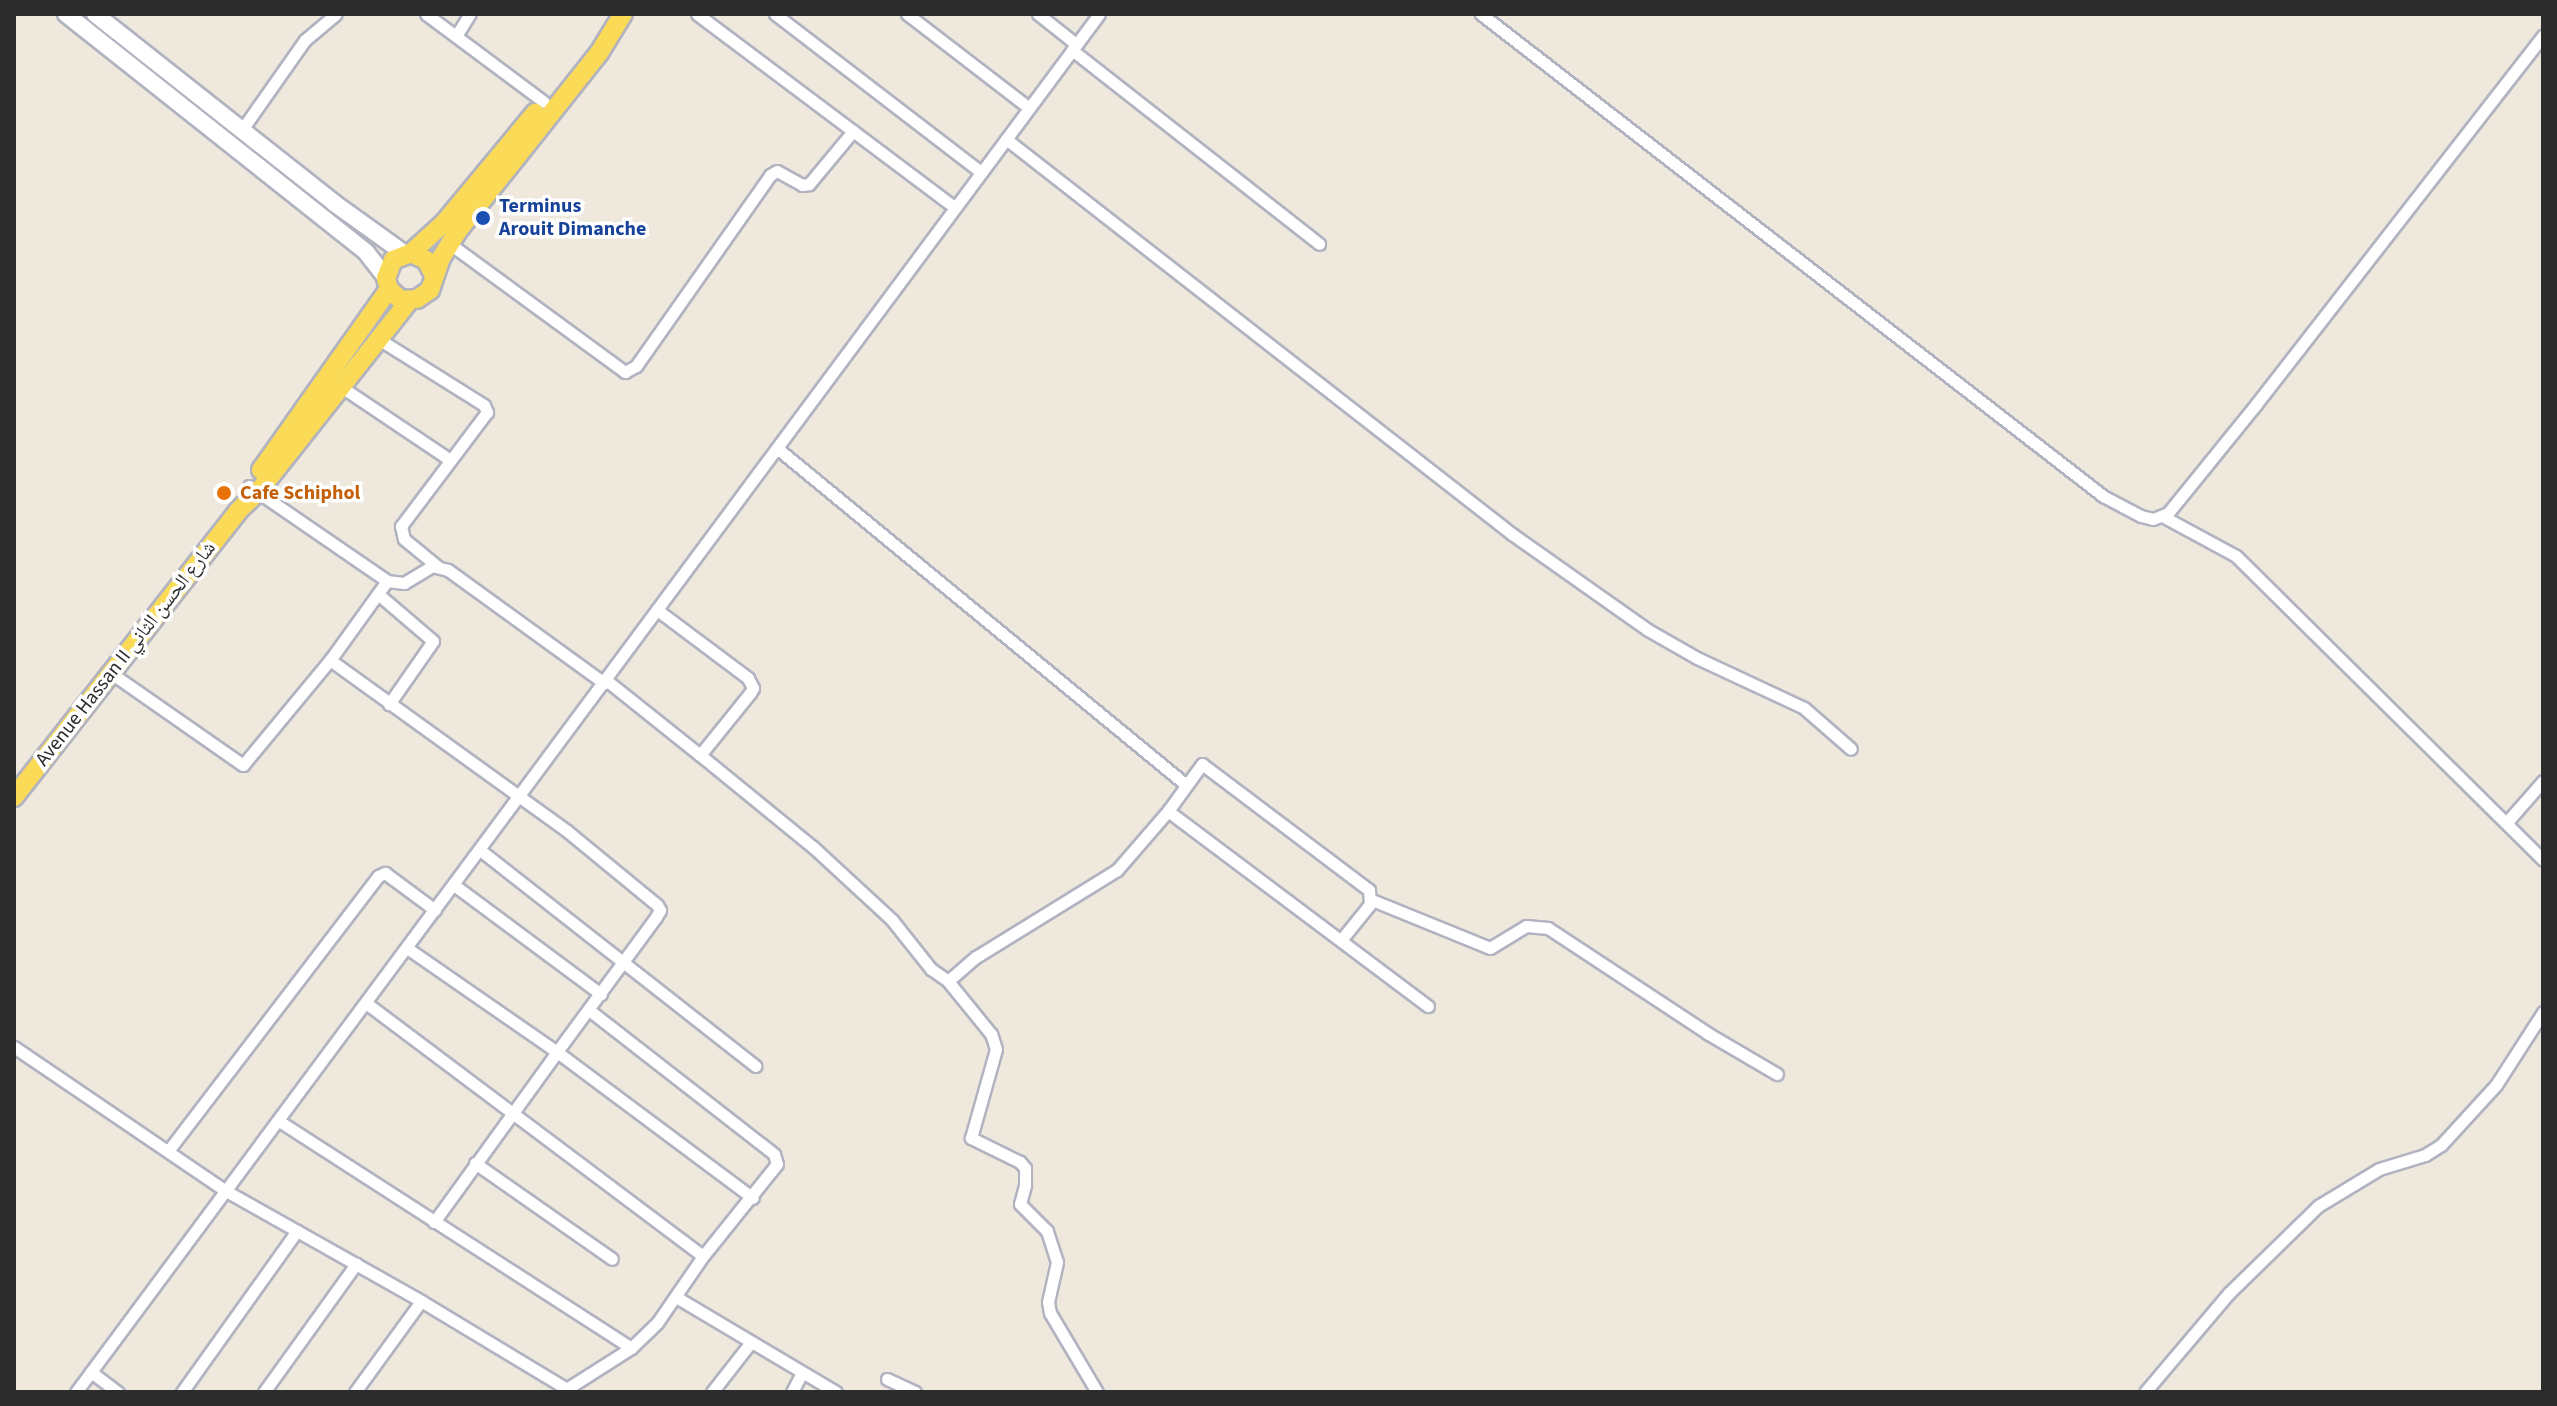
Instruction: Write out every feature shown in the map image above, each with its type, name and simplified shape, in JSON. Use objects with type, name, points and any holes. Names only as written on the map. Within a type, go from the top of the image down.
[{"type":"main road","points":[[622,14],[599,53],[450,244],[430,290],[409,301],[401,300],[388,284],[393,260],[408,254],[444,223],[622,14]]},
{"type":"main road","points":[[408,254],[426,260],[434,275]]},
{"type":"main road","name":"Avenue Hassan II شارع الحسن الثاني","points":[[14,797],[238,511],[388,284]]},
{"type":"main road","name":"Avenue Hassan II شارع الحسن الثاني","points":[[254,489],[409,301]]},
{"type":"street","points":[[66,14],[366,252],[388,284]]},
{"type":"street","points":[[95,14],[380,239],[408,254]]},
{"type":"street","points":[[241,131],[305,40],[336,14]]},
{"type":"street","points":[[426,14],[544,102]]},
{"type":"street","points":[[456,36],[470,14]]},
{"type":"street","points":[[697,14],[953,206]]},
{"type":"street","points":[[775,14],[981,172]]},
{"type":"street","points":[[907,14],[1029,108]]},
{"type":"street","points":[[1038,14],[1074,47],[1319,244]]},
{"type":"street","points":[[76,1392],[778,449],[953,206],[1099,14]]},
{"type":"street","points":[[1481,14],[2103,496],[2141,516],[2164,517],[2236,556],[2543,860]]},
{"type":"street","points":[[2164,517],[2541,40]]},
{"type":"street","points":[[450,244],[619,371],[625,372],[636,366],[770,175],[777,171],[802,185],[809,184],[853,131]]},
{"type":"street","points":[[1006,139],[1512,534],[1660,637],[1804,708],[1851,749]]},
{"type":"street","points":[[377,338],[486,408],[486,414],[401,526],[404,539],[437,566],[605,682],[813,847],[892,920],[931,969],[948,981],[987,1030],[996,1049],[971,1138],[1020,1162],[1025,1168],[1020,1204],[1047,1231],[1057,1262],[1048,1302],[1050,1313],[1097,1392]]},
{"type":"street","points":[[340,386],[450,460]]},
{"type":"street","points":[[778,449],[1185,784]]},
{"type":"street","points":[[254,489],[387,581],[404,583],[437,566]]},
{"type":"street","points":[[111,673],[243,765],[330,660],[387,581]]},
{"type":"street","points":[[378,594],[433,641],[431,649],[389,704]]},
{"type":"street","points":[[657,610],[752,685],[750,693],[700,755]]},
{"type":"street","points":[[330,660],[614,867],[660,910],[434,1222]]},
{"type":"street","points":[[948,981],[976,957],[1117,870],[1168,811],[1202,764],[1369,890],[1372,900]]},
{"type":"street","points":[[2507,822],[2543,781]]},
{"type":"street","points":[[1168,811],[1428,1006]]},
{"type":"street","points":[[480,850],[622,965],[755,1066]]},
{"type":"street","points":[[168,1151],[378,876],[385,873],[435,910]]},
{"type":"street","points":[[454,885],[601,994]]},
{"type":"street","points":[[1341,940],[1372,900]]},
{"type":"street","points":[[1372,900],[1490,948],[1526,926],[1548,928],[1707,1033],[1777,1074]]},
{"type":"street","points":[[407,948],[557,1052],[753,1198]]},
{"type":"street","points":[[366,1003],[703,1256]]},
{"type":"street","points":[[14,1047],[226,1191],[421,1301],[567,1391],[631,1348],[676,1297],[703,1256],[776,1168],[774,1154],[589,1010]]},
{"type":"street","points":[[2145,1392],[2229,1293],[2318,1206],[2379,1169],[2425,1155],[2441,1145],[2496,1085],[2543,1012]]},
{"type":"street","points":[[279,1121],[631,1348]]},
{"type":"street","points":[[475,1163],[612,1259]]},
{"type":"street","points":[[182,1392],[297,1231]]},
{"type":"street","points":[[264,1392],[356,1264]]},
{"type":"street","points":[[676,1297],[836,1392]]},
{"type":"street","points":[[355,1392],[421,1301]]},
{"type":"street","points":[[712,1392],[751,1342]]},
{"type":"street","points":[[91,1372],[118,1392]]},
{"type":"street","points":[[792,1392],[802,1372]]},
{"type":"street","points":[[887,1379],[915,1392]]},
{"type":"place","name":"Terminus Arouit Dimanche","points":[[483,218]]},
{"type":"place","name":"Cafe Schiphol","points":[[224,493]]}]
